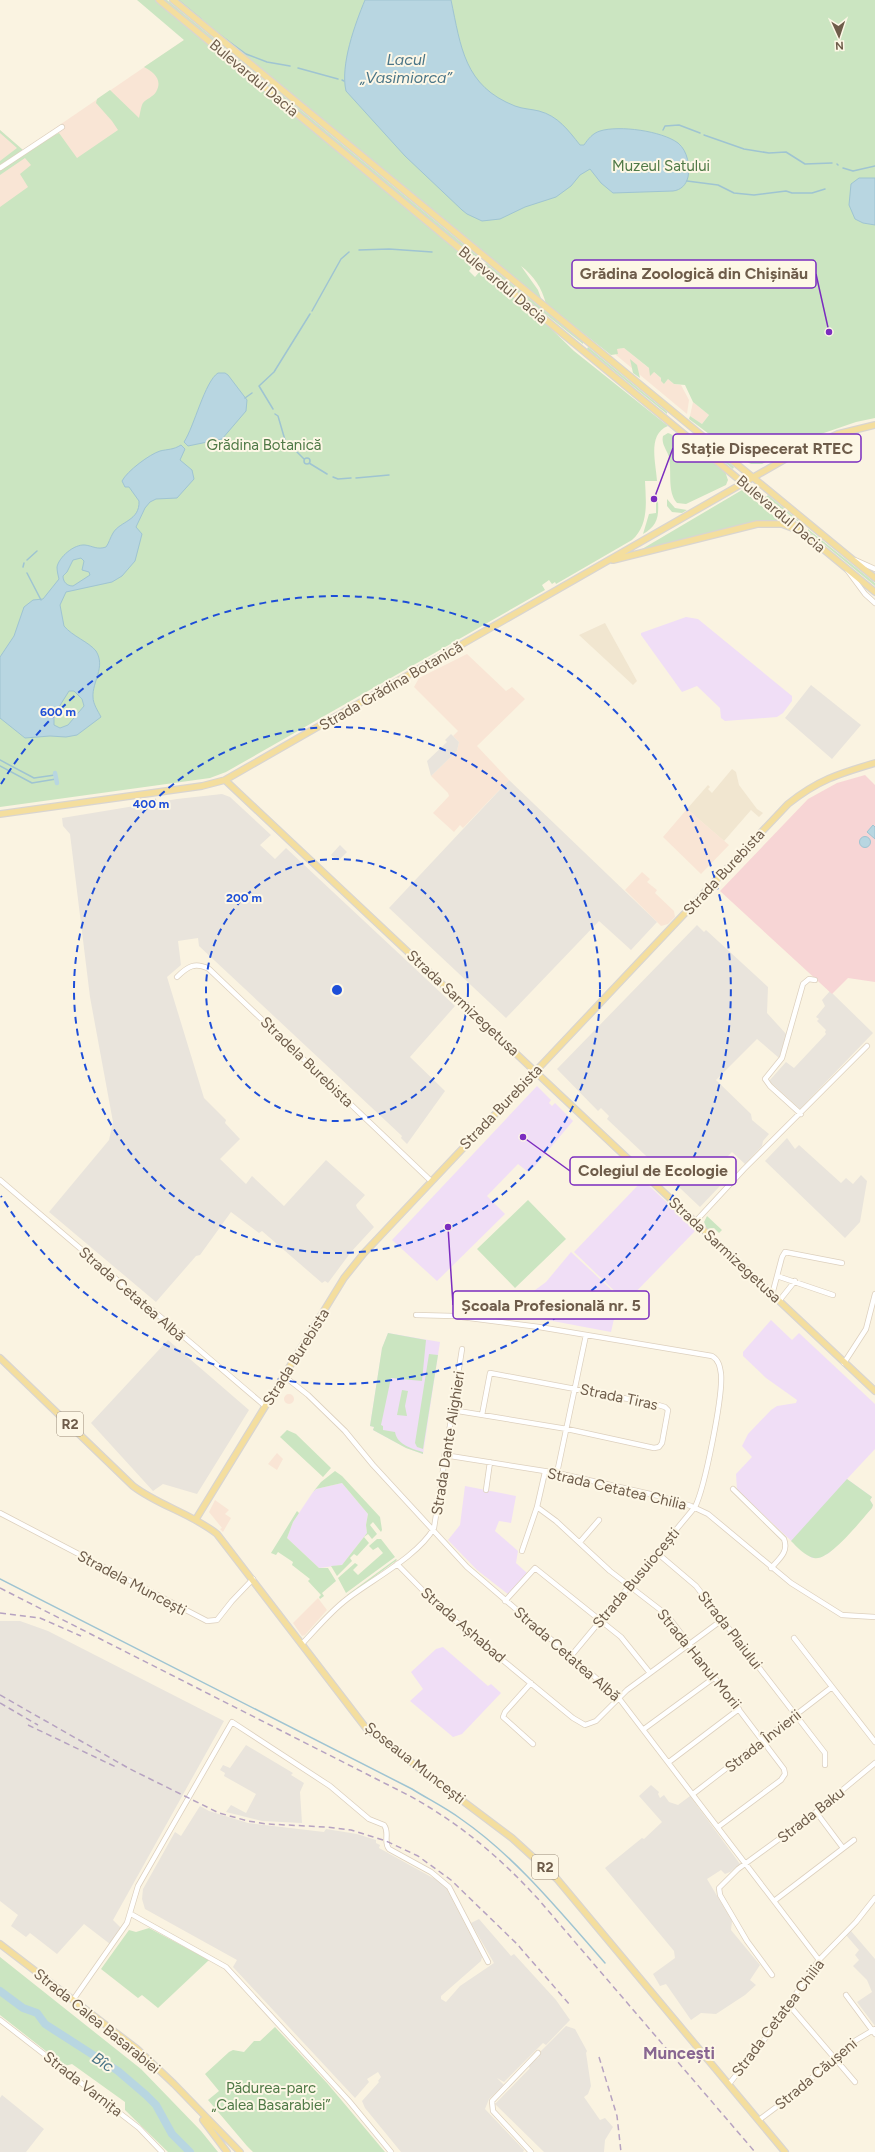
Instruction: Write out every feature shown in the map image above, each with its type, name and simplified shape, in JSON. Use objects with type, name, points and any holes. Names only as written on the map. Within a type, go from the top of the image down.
[{"type":"main road","name":"Bulevardul Dacia","points":[[159,0],[581,350],[744,482],[799,530],[875,592]]},
{"type":"main road","name":"Bulevardul Dacia","points":[[173,0],[875,578]]},
{"type":"main road","points":[[581,350],[588,342]]},
{"type":"main road","name":"Strada Grădina Botanică","points":[[0,814],[202,786],[225,780],[744,482],[816,443],[838,434],[875,425]]},
{"type":"main road","points":[[607,562],[757,524],[782,524],[799,530],[808,522]]},
{"type":"main road","name":"Strada Burebista","points":[[196,1519],[344,1278],[364,1253],[788,804],[824,779],[875,763]]},
{"type":"main road","name":"Strada Sarmizegetusa","points":[[225,780],[536,1071],[844,1363],[875,1390]]},
{"type":"main road","name":"Șoseaua Muncești","points":[[0,1358],[133,1486],[151,1498],[196,1519],[222,1539],[370,1732],[501,1830],[557,1879],[785,2152]]},
{"type":"main road","name":"Strada Calea Basarabiei","points":[[0,1944],[137,2049],[163,2073],[240,2152]]},
{"type":"main road","name":"Strada Calea Basarabiei","points":[[190,2102],[228,2152]]},
{"type":"street","points":[[0,168],[62,127]]},
{"type":"street","name":"Bulevardul Dacia","points":[[852,558],[875,569]]},
{"type":"street","name":"Bulevardul Dacia","points":[[847,570],[865,594],[875,603]]},
{"type":"street","name":"Stradela Burebista","points":[[177,977],[188,966],[193,965],[209,969],[431,1181]]},
{"type":"street","points":[[800,1114],[770,1086],[766,1079],[782,1058],[803,984],[809,979],[815,980]]},
{"type":"street","points":[[695,1222],[744,1169],[868,1046]]},
{"type":"street","name":"Strada Cetatea Albă","points":[[0,1180],[265,1406]]},
{"type":"street","points":[[772,1295],[782,1257],[785,1252],[842,1263]]},
{"type":"street","points":[[777,1276],[834,1295]]},
{"type":"street","points":[[779,1301],[795,1281]]},
{"type":"street","points":[[844,1363],[866,1329],[875,1294]]},
{"type":"street","points":[[416,1315],[489,1320],[586,1335],[557,1473]]},
{"type":"street","name":"Strada Busuiocești","points":[[571,1656],[695,1507],[700,1492],[719,1398],[721,1372],[716,1358],[712,1356],[586,1335]]},
{"type":"street","name":"Strada Dante Alighieri","points":[[302,1644],[333,1610],[397,1564],[432,1531],[437,1518],[444,1455],[462,1349]]},
{"type":"street","name":"Strada Tiras","points":[[452,1410],[482,1415],[567,1429],[654,1448],[659,1447],[663,1441],[668,1410],[665,1406],[490,1372],[482,1415]]},
{"type":"street","name":"Strada Cetatea Albă","points":[[284,1376],[308,1395],[345,1431],[432,1531],[467,1567],[504,1601],[618,1697],[644,1729],[745,1865],[819,1960]]},
{"type":"street","name":"Strada Cetatea Chilia","points":[[444,1455],[557,1473],[659,1496],[695,1507],[715,1520],[771,1568],[842,1615],[875,1617]]},
{"type":"street","points":[[486,1490],[490,1462]]},
{"type":"street","points":[[522,1551],[537,1507],[546,1472]]},
{"type":"street","points":[[733,1489],[784,1539],[785,1552],[771,1568]]},
{"type":"street","name":"Strada Hanul Morii","points":[[537,1507],[548,1514],[580,1542],[610,1571],[662,1611],[715,1677],[785,1774],[781,1780],[718,1828]]},
{"type":"street","name":"Stradela Muncești","points":[[0,1513],[207,1621],[217,1620],[232,1601],[253,1579]]},
{"type":"street","points":[[580,1542],[599,1520]]},
{"type":"street","name":"Strada Plaiului","points":[[656,1552],[689,1578],[798,1715],[825,1753],[825,1765]]},
{"type":"street","name":"Strada Așhabad","points":[[397,1564],[443,1611],[585,1726],[596,1721],[618,1697]]},
{"type":"street","points":[[504,1601],[535,1568],[624,1640],[650,1673]]},
{"type":"street","points":[[618,1697],[722,1620]]},
{"type":"street","points":[[794,1638],[875,1742]]},
{"type":"street","points":[[644,1729],[715,1677]]},
{"type":"street","points":[[531,1683],[505,1712],[503,1718],[533,1744]]},
{"type":"street","name":"Strada Învierii","points":[[693,1794],[763,1742],[832,1687]]},
{"type":"street","points":[[669,1762],[738,1709]]},
{"type":"street","points":[[73,2000],[122,1932],[131,1914],[138,1886],[232,1722],[330,1786],[369,1819],[384,1825],[387,1831],[386,1844],[389,1849],[431,1872],[449,1887],[488,1962]]},
{"type":"street","name":"Strada Baku","points":[[745,1865],[816,1812],[875,1763]]},
{"type":"street","points":[[816,1812],[843,1848]]},
{"type":"street","points":[[774,1901],[854,1840]]},
{"type":"street","points":[[745,1865],[727,1879],[719,1892],[747,1941],[772,1975]]},
{"type":"street","name":"Strada Cetatea Chilia","points":[[729,2084],[789,2005],[819,1960],[856,1922],[875,1898]]},
{"type":"street","points":[[131,1914],[226,1967],[349,2101],[391,2152]]},
{"type":"street","points":[[846,1995],[874,2031]]},
{"type":"street","points":[[789,2005],[855,2082]]},
{"type":"street","name":"Strada Varnița","points":[[0,2020],[139,2128],[162,2152]]},
{"type":"street","name":"Strada Căușeni","points":[[759,2120],[791,2096],[834,2057],[874,2031]]},
{"type":"street","points":[[531,2152],[493,2111],[492,2101],[538,2053]]},
{"type":"shaded area","points":[[184,40],[234,79],[0,237],[0,130],[23,150]]},
{"type":"shaded area","points":[[624,348],[661,378],[664,384],[668,379],[674,384],[681,385],[689,400],[687,414],[616,355],[617,349]]},
{"type":"shaded area","points":[[693,402],[709,415],[702,424],[690,416]]},
{"type":"shaded area","points":[[686,617],[698,619],[792,696],[792,701],[783,713],[777,717],[725,721],[721,718],[720,708],[697,686],[682,692],[641,633]]},
{"type":"shaded area","points":[[605,623],[637,681],[633,685],[579,635]]},
{"type":"shaded area","points":[[467,654],[506,691],[512,687],[525,699],[477,746],[509,780],[463,828],[460,825],[454,832],[433,813],[449,796],[448,793],[431,776],[457,751],[459,742],[453,736],[458,731],[414,687],[419,678]]},
{"type":"shaded area","points":[[811,685],[861,725],[832,759],[785,718]]},
{"type":"shaded area","points":[[451,734],[459,742],[457,751],[431,776],[427,761],[447,742],[445,740]]},
{"type":"shaded area","points":[[732,769],[736,772],[739,785],[757,809],[763,813],[759,817],[751,810],[724,841],[687,809],[708,785],[710,787],[708,789],[712,793]]},
{"type":"shaded area","points":[[865,775],[875,785],[875,982],[848,978],[832,994],[720,891],[808,799],[837,783]]},
{"type":"shaded area","points":[[509,780],[657,922],[631,950],[599,921],[506,1018],[389,908]]},
{"type":"shaded area","points":[[222,794],[230,797],[271,835],[260,845],[275,859],[286,848],[455,1006],[410,1057],[445,1091],[407,1144],[401,1138],[402,1136],[199,946],[198,938],[178,941],[181,965],[167,977],[204,1098],[226,1120],[225,1123],[240,1139],[220,1159],[246,1184],[252,1176],[284,1206],[326,1160],[365,1195],[356,1205],[374,1227],[351,1252],[328,1283],[325,1281],[322,1283],[262,1231],[259,1233],[231,1212],[200,1255],[196,1256],[156,1302],[49,1212],[109,1140],[113,1122],[90,997],[70,834],[63,826],[62,818],[177,799]]},
{"type":"shaded area","points":[[687,809],[729,845],[701,874],[663,837]]},
{"type":"shaded area","points":[[340,845],[347,852],[338,861],[331,855]]},
{"type":"shaded area","points":[[642,872],[650,879],[647,882],[657,890],[655,893],[674,911],[675,917],[668,924],[661,926],[625,890]]},
{"type":"shaded area","points":[[697,925],[704,932],[706,930],[768,987],[767,1013],[787,1035],[779,1058],[757,1039],[716,1080],[751,1114],[752,1120],[769,1134],[763,1141],[762,1146],[745,1164],[732,1152],[726,1158],[737,1168],[700,1207],[607,1119],[609,1116],[601,1108],[598,1111],[557,1069]]},
{"type":"shaded area","points":[[830,991],[873,1033],[800,1109],[769,1081],[786,1062],[794,1068],[826,1034],[826,1030],[817,1021],[819,1019],[816,1017],[825,1006],[822,1000]]},
{"type":"shaded area","points":[[537,1086],[551,1100],[549,1103],[552,1106],[555,1103],[573,1121],[535,1166],[528,1172],[518,1164],[487,1196],[505,1214],[437,1281],[392,1240]]},
{"type":"shaded area","points":[[787,1138],[795,1149],[799,1145],[841,1183],[846,1178],[853,1184],[861,1175],[867,1181],[860,1222],[845,1238],[765,1161]]},
{"type":"shaded area","points":[[643,1180],[696,1230],[626,1302],[574,1252]]},
{"type":"shaded area","points":[[571,1252],[619,1297],[611,1332],[542,1319],[545,1304],[539,1304],[531,1293],[546,1282]]},
{"type":"shaded area","points":[[771,1320],[792,1340],[799,1333],[875,1404],[875,1449],[847,1479],[872,1497],[870,1500],[873,1505],[872,1508],[829,1553],[819,1558],[812,1558],[801,1550],[737,1490],[736,1474],[752,1457],[742,1446],[748,1434],[771,1410],[777,1406],[796,1403],[797,1400],[766,1378],[743,1356],[743,1352]]},
{"type":"shaded area","points":[[388,1333],[440,1342],[423,1454],[406,1448],[373,1430],[374,1427],[370,1426],[382,1349]]},
{"type":"shaded area","points":[[168,1340],[249,1410],[197,1494],[163,1484],[153,1491],[91,1423]]},
{"type":"shaded area","points":[[289,1394],[294,1399],[289,1404],[284,1399]]},
{"type":"shaded area","points":[[277,1453],[283,1459],[277,1470],[268,1464]]},
{"type":"shaded area","points":[[342,1483],[368,1514],[366,1525],[367,1533],[342,1565],[319,1568],[287,1538],[293,1522],[316,1489]]},
{"type":"shaded area","points":[[465,1486],[516,1496],[511,1523],[499,1521],[495,1531],[518,1551],[516,1563],[527,1573],[509,1595],[477,1570],[448,1540],[460,1525]]},
{"type":"shaded area","points":[[215,1500],[229,1510],[225,1514],[231,1518],[223,1532],[220,1529],[222,1528],[209,1512]]},
{"type":"shaded area","points":[[318,1598],[327,1610],[305,1635],[302,1636],[293,1623]]},
{"type":"shaded area","points":[[0,1621],[20,1621],[48,1631],[224,1721],[113,1920],[121,1928],[110,1944],[84,1924],[57,1954],[30,1933],[26,1937],[11,1926],[18,1915],[0,1901]]},
{"type":"shaded area","points":[[443,1647],[488,1686],[491,1684],[501,1693],[462,1734],[453,1737],[410,1701],[423,1689],[411,1672],[436,1649]]},
{"type":"shaded area","points":[[246,1745],[293,1773],[291,1775],[304,1783],[300,1792],[302,1823],[262,1821],[226,1812],[231,1805],[246,1813],[256,1794],[224,1776],[225,1773],[220,1770],[223,1765],[230,1768]]},
{"type":"shaded area","points":[[651,1785],[659,1792],[658,1794],[660,1798],[664,1795],[669,1802],[678,1805],[690,1796],[740,1864],[730,1872],[725,1874],[721,1870],[707,1879],[732,1921],[731,1930],[760,1965],[750,1980],[756,1985],[745,1995],[716,2014],[701,2013],[691,2020],[666,1984],[660,1986],[653,1974],[675,1958],[674,1951],[605,1868],[642,1838],[644,1839],[662,1822],[639,1796]]},
{"type":"shaded area","points":[[200,1806],[209,1811],[248,1823],[324,1832],[326,1829],[357,1834],[376,1840],[376,1843],[380,1845],[379,1848],[444,1884],[482,1957],[481,1961],[441,1996],[441,1999],[446,2002],[460,1986],[494,1963],[471,1923],[479,1919],[511,1956],[514,1954],[556,2000],[570,2020],[546,2045],[543,2043],[504,2082],[497,2078],[504,2085],[489,2099],[485,2109],[524,2150],[523,2152],[401,2152],[365,2108],[362,2101],[379,2082],[378,2081],[381,2077],[378,2072],[367,2079],[369,2082],[355,2098],[233,1967],[237,1960],[145,1909],[142,1899],[143,1889],[175,1832],[181,1836]]},
{"type":"shaded area","points":[[851,1931],[875,1959],[875,2026],[857,2002],[872,1992],[867,1980],[853,1966],[859,1960],[855,1955],[859,1950],[846,1935]]},
{"type":"shaded area","points":[[566,2026],[575,2029],[587,2051],[586,2053],[591,2086],[588,2094],[584,2097],[600,2120],[605,2118],[613,2127],[605,2140],[604,2152],[544,2152],[495,2104],[530,2068],[527,2066],[539,2057],[540,2052]]},
{"type":"shaded area","points":[[2,2095],[44,2129],[26,2152],[0,2152],[0,2098]]},
{"type":"green space","name":"Grădina Botanică","points":[[137,0],[155,0],[474,264],[469,271],[475,277],[481,270],[537,315],[574,351],[668,426],[661,430],[657,435],[654,450],[657,481],[645,481],[646,497],[644,520],[637,534],[632,540],[556,584],[555,582],[552,584],[549,580],[542,585],[545,590],[226,772],[210,778],[0,807],[0,207],[28,187],[20,174],[31,165],[25,158],[0,175],[0,170],[44,140],[59,133],[77,158],[118,130],[96,103],[97,99],[110,90],[139,118],[143,103],[155,94],[158,88],[158,80],[154,74],[144,67],[184,40]]},
{"type":"green space","points":[[163,0],[167,0],[479,257],[477,259]]},
{"type":"green space","name":"Muzeul Satului","points":[[178,0],[875,0],[875,418],[856,422],[818,435],[762,464],[751,464],[745,461],[689,419],[690,416],[702,424],[709,415],[693,402],[685,385],[674,384],[668,379],[664,384],[661,381],[661,378],[654,372],[650,376],[649,368],[624,348],[617,349],[618,354],[611,355],[546,304],[537,283],[521,266],[538,290],[542,301]]},
{"type":"green space","points":[[0,130],[23,150],[0,165],[0,161],[17,148],[0,133]]},
{"type":"green space","points":[[486,263],[583,342],[583,344],[484,265]]},
{"type":"green space","points":[[588,347],[667,412],[667,414],[587,349]]},
{"type":"green space","points":[[630,359],[637,365],[640,378],[633,373]]},
{"type":"green space","points":[[668,433],[722,469],[728,480],[726,485],[686,504],[677,503],[672,493],[669,457],[663,442],[663,436]]},
{"type":"green space","points":[[695,435],[734,467],[733,469],[693,437]]},
{"type":"green space","points":[[742,490],[781,522],[760,522],[637,552]]},
{"type":"green space","points":[[768,495],[799,521],[800,523],[766,497]]},
{"type":"green space","points":[[667,499],[675,508],[687,510],[682,513],[672,512],[667,506]]},
{"type":"green space","points":[[658,501],[656,521],[648,531],[643,534],[649,514],[656,513],[656,502]]},
{"type":"green space","points":[[808,529],[875,583],[875,586],[808,531]]},
{"type":"green space","points":[[528,1200],[566,1239],[515,1288],[477,1249]]},
{"type":"green space","points":[[707,1216],[722,1230],[719,1233],[714,1228],[707,1229],[704,1222]]},
{"type":"green space","points":[[388,1333],[426,1340],[422,1381],[391,1378],[381,1425],[383,1426],[383,1430],[395,1432],[396,1436],[402,1443],[410,1448],[423,1452],[423,1454],[406,1448],[373,1430],[374,1427],[370,1426],[382,1348]]},
{"type":"green space","points":[[429,1354],[438,1355],[423,1449],[417,1447],[415,1443]]},
{"type":"green space","points":[[402,1390],[408,1391],[405,1406],[407,1416],[397,1415]]},
{"type":"green space","points":[[287,1430],[296,1434],[331,1468],[323,1477],[280,1437]]},
{"type":"green space","points":[[335,1471],[342,1476],[380,1517],[382,1530],[381,1532],[373,1522],[370,1525],[377,1534],[372,1539],[368,1534],[364,1537],[369,1543],[357,1556],[354,1554],[350,1558],[352,1561],[337,1576],[331,1566],[342,1565],[367,1533],[366,1525],[368,1514],[342,1483],[316,1489],[313,1492],[321,1482]]},
{"type":"green space","points":[[847,1479],[872,1497],[870,1500],[873,1505],[872,1508],[836,1547],[820,1557],[811,1557],[801,1551],[791,1541]]},
{"type":"green space","points":[[297,1511],[299,1513],[293,1522],[287,1538],[319,1568],[328,1568],[336,1581],[322,1593],[324,1596],[320,1599],[319,1597],[321,1595],[308,1581],[310,1579],[292,1565],[293,1562],[278,1552],[276,1555],[271,1553]]},
{"type":"green space","points":[[377,1539],[381,1539],[395,1557],[346,1593],[338,1578],[355,1563],[358,1565],[353,1570],[358,1575],[383,1553],[378,1547],[373,1550],[369,1546]]},
{"type":"green space","points":[[396,1559],[397,1560],[348,1596],[347,1595]]},
{"type":"green space","points":[[149,1928],[209,1960],[158,2008],[142,1995],[138,1998],[101,1969],[129,1930],[136,1932]]},
{"type":"green space","points":[[0,1957],[141,2069],[201,2131],[218,2152],[168,2152],[125,2110],[125,2102],[72,2064],[65,2066],[0,2015]]},
{"type":"green space","name":"Pădurea-parc „Calea Basarabiei”","points":[[275,2027],[327,2083],[385,2152],[253,2152],[247,2146],[208,2100],[219,2091],[205,2074],[229,2052],[233,2050],[244,2052],[254,2041],[260,2041]]},
{"type":"water","name":"Lacul „Vasimiorca”","points":[[365,0],[451,0],[462,49],[475,76],[485,88],[498,98],[515,106],[539,111],[552,116],[562,124],[580,145],[584,145],[595,133],[608,129],[640,130],[662,135],[671,139],[681,146],[688,159],[689,169],[686,182],[683,187],[673,191],[613,193],[601,183],[590,169],[580,175],[571,186],[556,197],[525,207],[500,219],[482,221],[467,214],[405,156],[346,91],[345,69],[347,57],[353,32]]},
{"type":"water","points":[[859,178],[875,178],[875,225],[863,223],[855,219],[849,205],[851,184]]},
{"type":"water","points":[[218,373],[225,373],[228,375],[247,400],[246,411],[222,439],[188,446],[184,442],[204,394],[213,378]]},
{"type":"water","points":[[181,445],[185,449],[180,460],[192,470],[194,479],[177,498],[156,499],[150,502],[145,508],[136,527],[142,534],[135,561],[122,576],[112,582],[66,592],[60,605],[64,626],[67,630],[93,648],[99,657],[100,663],[93,691],[93,700],[101,717],[77,735],[66,737],[50,736],[25,738],[0,718],[0,657],[14,636],[24,607],[33,600],[43,599],[59,579],[57,572],[58,563],[64,555],[72,549],[81,545],[98,548],[106,547],[116,529],[133,517],[138,508],[139,501],[129,487],[125,487],[122,481],[139,463],[160,451]],"holes":[[[81,558],[84,561],[82,570],[89,572],[90,575],[73,586],[69,585],[65,582],[63,576],[67,572],[73,560]],[[69,691],[74,691],[82,699],[84,706],[68,725],[60,728],[54,725],[54,715]]]},
{"type":"water","points":[[873,825],[875,827],[875,839],[867,832]]},
{"type":"water","points":[[865,836],[869,838],[871,842],[869,846],[865,848],[861,846],[859,842],[861,838]]},
{"type":"waterway","points":[[178,0],[201,19]]},
{"type":"waterway","points":[[208,26],[246,54],[267,62],[290,66]]},
{"type":"waterway","points":[[298,68],[338,79]]},
{"type":"waterway","points":[[663,130],[665,126],[679,125],[700,133]]},
{"type":"waterway","points":[[704,135],[744,149],[769,153],[786,152],[805,164],[832,163]]},
{"type":"waterway","points":[[843,168],[853,171],[875,166]]},
{"type":"waterway","points":[[687,181],[718,185],[734,193],[754,195],[786,191],[792,193],[812,193],[825,189]]},
{"type":"waterway","points":[[359,250],[389,249],[432,252]]},
{"type":"waterway","points":[[312,311],[341,259],[349,252]]},
{"type":"waterway","points":[[273,409],[259,386],[274,372],[310,314]]},
{"type":"waterway","points":[[245,398],[252,393]]},
{"type":"waterway","points":[[275,414],[278,416],[285,440],[304,459]]},
{"type":"waterway","points":[[307,458],[310,461],[307,464],[304,461],[307,458]]},
{"type":"waterway","points":[[309,463],[327,474]]},
{"type":"waterway","points":[[356,478],[389,475]]},
{"type":"waterway","points":[[333,477],[338,479],[351,478]]},
{"type":"waterway","points":[[27,560],[37,551]]},
{"type":"waterway","points":[[23,567],[24,563]]},
{"type":"waterway","points":[[27,573],[41,600]]},
{"type":"waterway","points":[[0,760],[34,778],[55,775]]},
{"type":"waterway","points":[[0,766],[32,783],[56,779]]},
{"type":"waterway","points":[[55,773],[57,783]]},
{"type":"waterway","points":[[0,1579],[412,1789],[449,1811],[501,1850],[555,1905],[605,1963]]},
{"type":"waterway","name":"Bîc","points":[[0,1991],[23,2008],[37,2013],[45,2024],[118,2071],[156,2105],[172,2134],[190,2152]]},
{"type":"railway","points":[[0,1588],[408,1795],[461,1829],[494,1855],[539,1900],[755,2152]]},
{"type":"railway","points":[[0,1613],[40,1618],[81,1636]]},
{"type":"railway","points":[[0,1695],[130,1769],[219,1813],[248,1821],[267,1824],[326,1827],[351,1830],[386,1841],[418,1856],[451,1880],[517,1944],[570,2005]]},
{"type":"railway","points":[[0,1703],[38,1725]]},
{"type":"railway","points":[[28,1725],[118,1768]]},
{"type":"railway","points":[[599,2057],[617,2116],[621,2152]]},
{"type":"place","name":"Grădina Zoologică din Chișinău","points":[[829,332]]},
{"type":"place","name":"Stație Dispecerat RTEC","points":[[654,499]]},
{"type":"place","name":"Colegiul de Ecologie","points":[[523,1137]]},
{"type":"place","name":"Școala Profesională nr. 5","points":[[448,1227]]},
{"type":"district","name":"Muncești","points":[[679,2053]]}]
